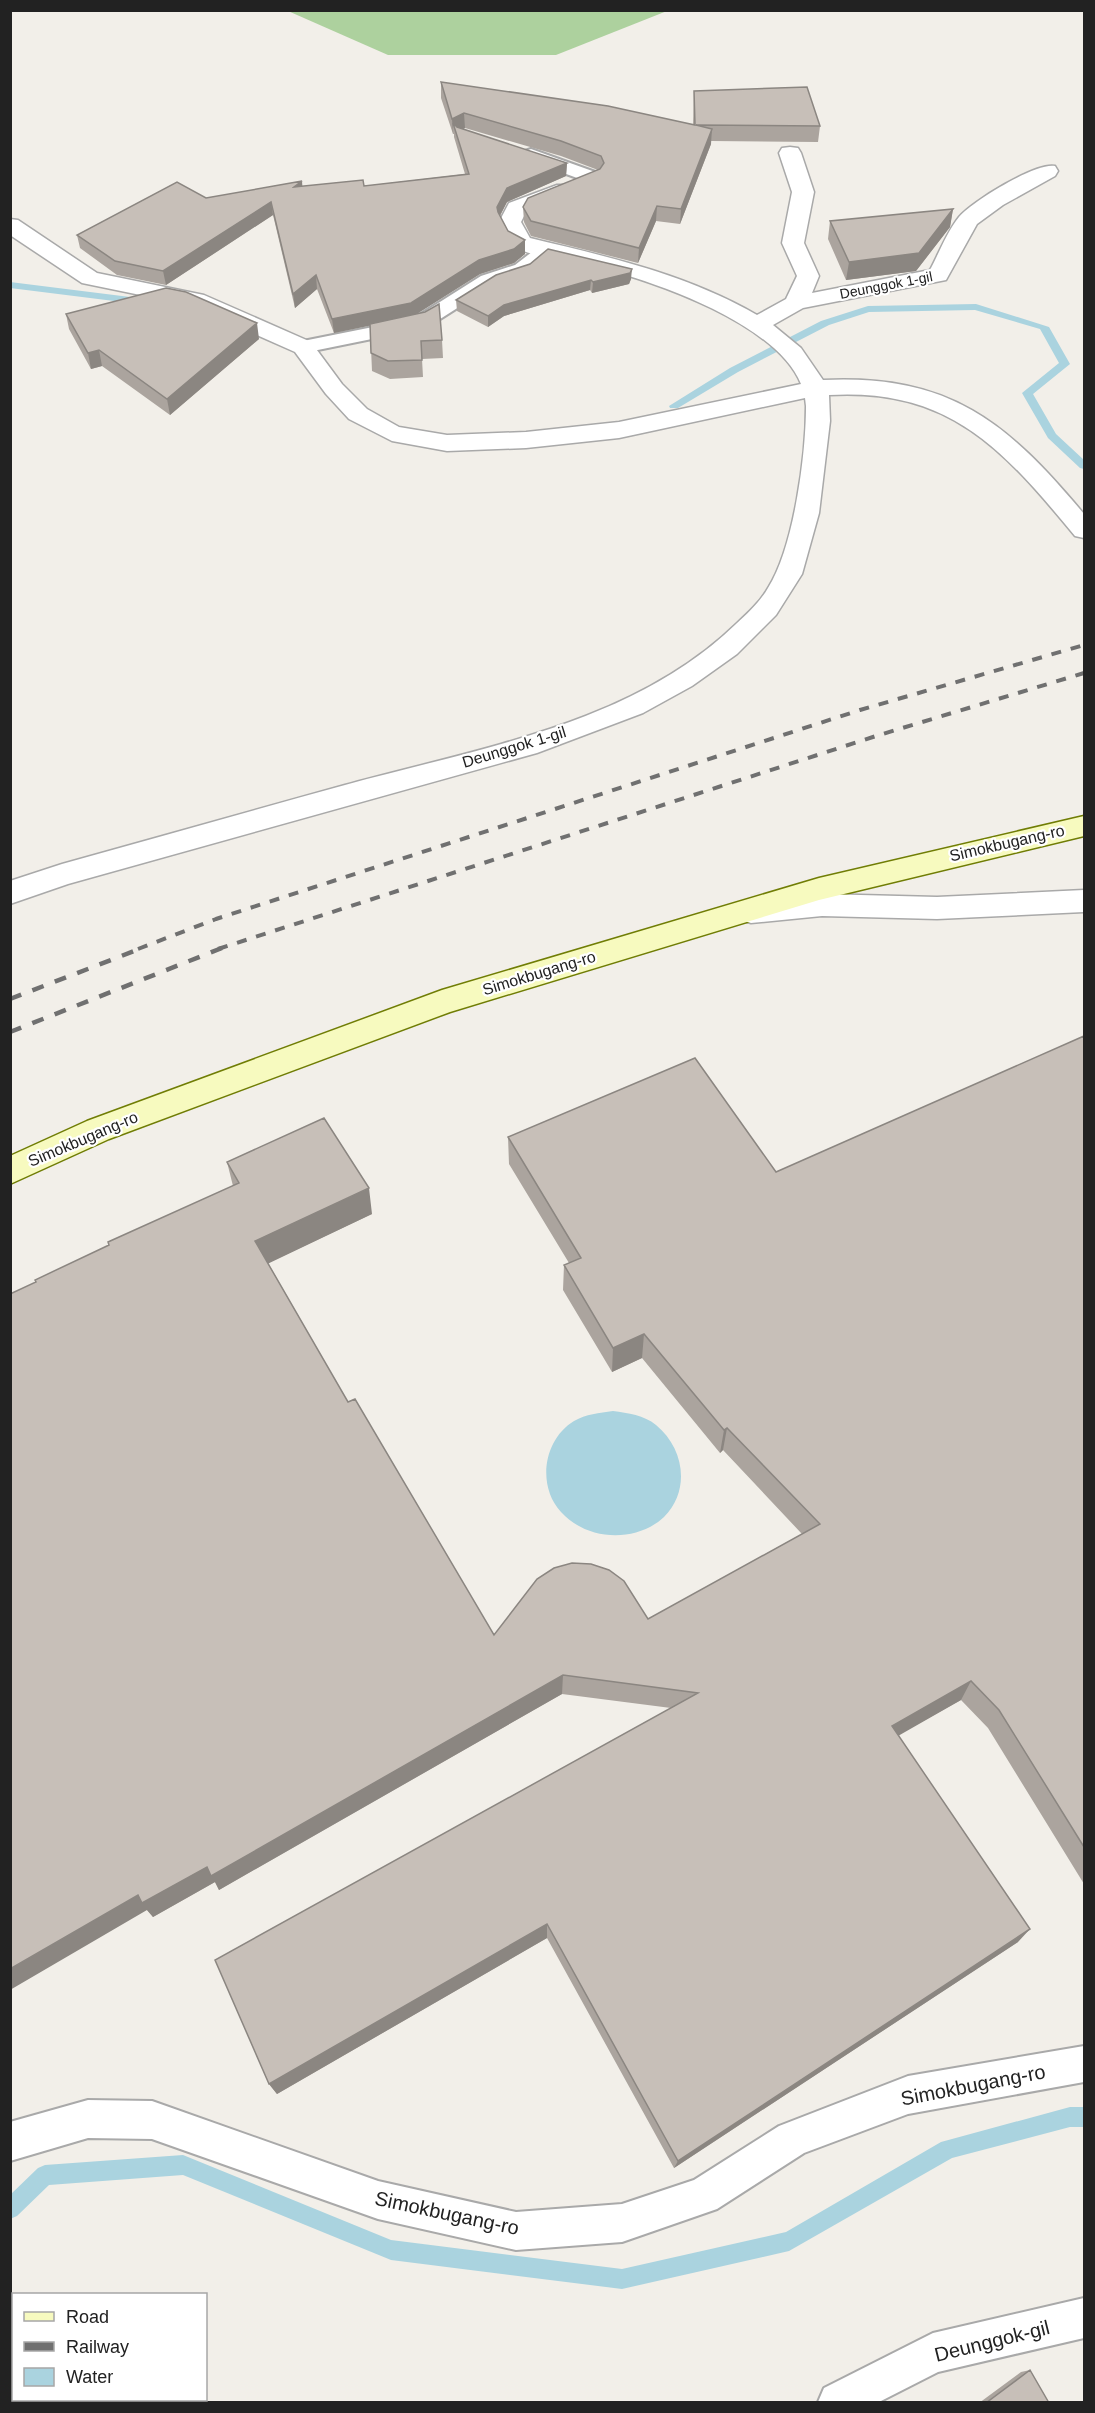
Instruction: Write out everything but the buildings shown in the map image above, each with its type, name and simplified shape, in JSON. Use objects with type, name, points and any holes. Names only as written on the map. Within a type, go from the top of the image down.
[{"type":"main road","name":"Simokbugang-ro","points":[[10,1171],[98,1130],[442,1002],[831,886],[1084,826]]},
{"type":"street","points":[[790,153],[803,192],[793,243],[808,276],[796,303]]},
{"type":"street","name":"Deunggok 1-gil","points":[[763,329],[796,303],[938,275],[968,220],[995,200],[1047,171]]},
{"type":"street","points":[[591,177],[517,208],[510,222],[513,232],[522,243],[649,274],[693,291],[763,329],[797,354],[816,388]]},
{"type":"street","points":[[10,225],[90,278],[196,300],[303,347],[334,389],[358,414],[392,433],[447,443],[525,440],[619,430],[816,388],[854,386],[898,390],[944,404],[990,430],[1033,469],[1084,530]]},
{"type":"street","name":"Deunggok 1-gil","points":[[10,893],[62,875],[521,746],[622,712],[710,663],[769,608],[794,564],[808,509],[818,413],[816,388]]},
{"type":"street","points":[[739,913],[822,905],[937,908],[1084,901]]},
{"type":"lane","points":[[509,148],[591,177]]},
{"type":"lane","points":[[303,347],[420,324],[488,280],[522,269],[548,249]]},
{"type":"lane","name":"Simokbugang-ro","points":[[10,2142],[18,2137],[88,2119],[152,2121],[378,2200],[516,2231],[622,2223],[704,2196],[792,2139],[908,2095],[1084,2064]]},
{"type":"lane","name":"Deunggok-gil","points":[[838,2403],[933,2353],[1084,2318]]},
{"type":"green space","points":[[288,11],[667,11],[556,55],[388,55]]},
{"type":"water","points":[[613,1411],[641,1417],[656,1425],[665,1434],[678,1457],[681,1482],[673,1506],[664,1517],[640,1531],[612,1535],[584,1529],[572,1522],[553,1501],[546,1477],[550,1451],[564,1429],[583,1417]]},
{"type":"waterway","points":[[10,285],[138,301]]},
{"type":"waterway","points":[[674,406],[734,370],[825,323],[868,309],[976,307],[1044,327],[1065,364],[1027,393],[1052,436],[1084,466]]},
{"type":"waterway","points":[[10,2209],[45,2175],[183,2165],[391,2250],[622,2279],[789,2241],[948,2149],[1070,2117],[1084,2117]]},
{"type":"railway","points":[[138,949],[216,919],[860,710],[1084,645]]},
{"type":"railway","points":[[218,949],[876,736],[1084,673]]},
{"type":"railway","points":[[10,999],[142,948]]},
{"type":"railway","points":[[10,1032],[222,948]]}]
